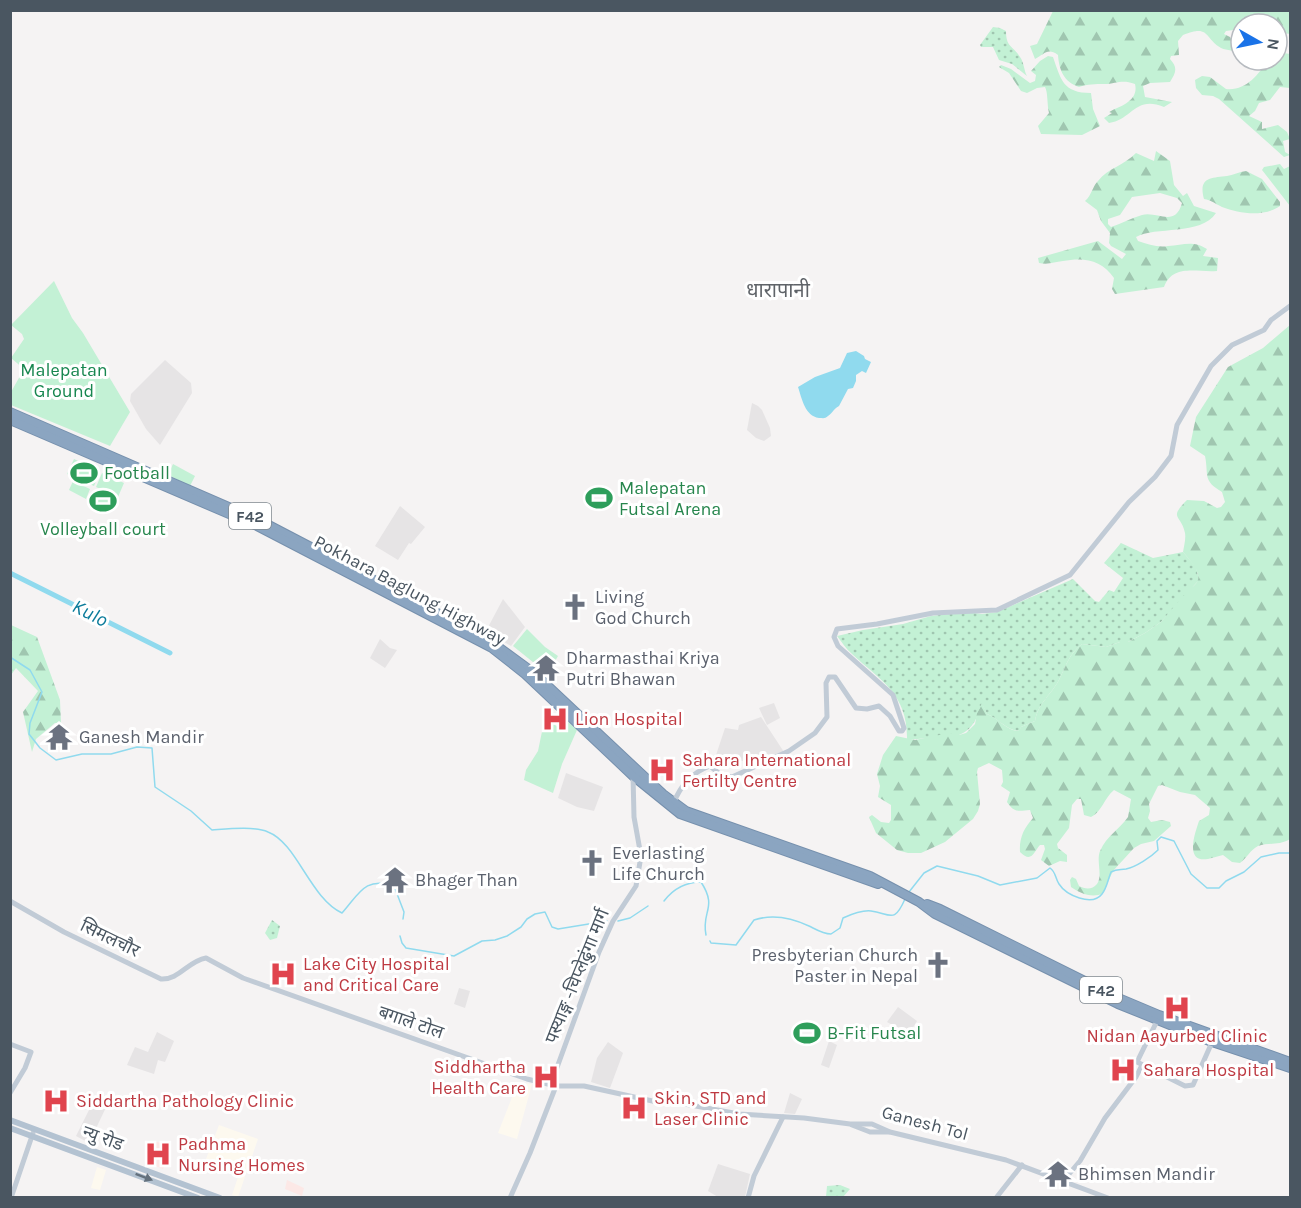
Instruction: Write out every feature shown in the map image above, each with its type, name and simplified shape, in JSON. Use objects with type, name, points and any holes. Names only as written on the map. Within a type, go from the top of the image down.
[{"type":"highway","name":"Pokhara Baglung Highway","points":[[10,412],[261,521],[506,650],[534,673],[635,773]]},
{"type":"highway","name":"Pokhara Baglung Highway","points":[[10,420],[257,526],[479,641],[503,656],[525,674],[680,814],[703,824],[891,888],[923,905]]},
{"type":"highway","name":"F42","points":[[923,905],[935,914],[1098,996],[1157,1021],[1290,1062]]},
{"type":"highway","name":"F42","points":[[923,905],[940,909],[1104,991],[1213,1039],[1290,1068]]},
{"type":"main road","points":[[672,805],[679,791],[695,772],[710,766],[721,775],[732,777],[789,751],[815,733],[827,717],[826,683],[830,677],[835,677],[856,708],[867,709],[879,706],[890,716],[899,731],[902,731],[904,728],[902,719],[893,695],[838,646],[834,637],[837,629],[933,613],[997,610],[1070,575],[1129,502],[1155,477],[1171,456],[1178,425],[1211,366],[1232,345],[1264,330],[1271,320],[1290,306]]},
{"type":"main road","name":"पस्याङ्ग -चिप्लेढुंगा मार्ग","points":[[510,1197],[530,1153],[604,942],[613,921],[636,886],[640,856],[634,817],[635,773]]},
{"type":"main road","name":"सिमलचौर","points":[[10,901],[63,932],[161,979],[172,978],[197,960]]},
{"type":"main road","name":"बगाले टोल","points":[[197,960],[206,958],[243,978],[295,998],[477,1060],[502,1071],[554,1085],[584,1086],[693,1107],[783,1117]]},
{"type":"main road","points":[[1157,1021],[1137,1062],[1185,1086],[1193,1084],[1213,1039]]},
{"type":"main road","points":[[10,1044],[31,1052],[25,1068],[10,1093]]},
{"type":"main road","points":[[1064,1180],[1080,1161],[1105,1118],[1136,1077],[1142,1065]]},
{"type":"main road","points":[[748,1197],[754,1176],[783,1117]]},
{"type":"main road","name":"Ganesh Tol","points":[[783,1117],[850,1124],[870,1132],[891,1132],[1022,1165],[1108,1197]]},
{"type":"main road","name":"न्यु रोड","points":[[10,1120],[33,1133],[198,1197]]},
{"type":"main road","name":"न्यु रोड","points":[[10,1128],[33,1133],[220,1197]]},
{"type":"main road","points":[[11,1197],[33,1133]]},
{"type":"main road","points":[[996,1197],[1022,1165]]},
{"type":"shaded area","points":[[165,360],[191,383],[192,393],[160,445],[146,429],[130,401],[131,394]]},
{"type":"shaded area","points":[[752,403],[762,410],[770,428],[771,436],[764,441],[756,438],[747,430]]},
{"type":"shaded area","points":[[400,506],[425,527],[411,544],[409,543],[398,560],[375,546]]},
{"type":"shaded area","points":[[503,599],[525,627],[511,646],[486,631]]},
{"type":"shaded area","points":[[380,639],[390,648],[397,650],[385,668],[370,658]]},
{"type":"shaded area","points":[[774,703],[780,718],[767,725],[759,708]]},
{"type":"shaded area","points":[[761,717],[784,752],[755,766],[751,757],[743,761],[733,761],[716,755],[725,728],[738,730],[739,725]]},
{"type":"shaded area","points":[[566,773],[603,787],[594,811],[577,807],[558,798]]},
{"type":"shaded area","points":[[459,988],[470,991],[465,1008],[454,1004]]},
{"type":"shaded area","points":[[898,1007],[917,1021],[909,1034],[887,1022]]},
{"type":"shaded area","points":[[157,1032],[174,1041],[165,1062],[158,1060],[154,1074],[127,1065],[135,1047],[148,1052]]},
{"type":"shaded area","points":[[829,1041],[837,1045],[829,1068],[821,1065]]},
{"type":"shaded area","points":[[608,1042],[623,1053],[610,1088],[591,1082],[597,1058]]},
{"type":"shaded area","points":[[518,1082],[532,1084],[517,1139],[498,1133]]},
{"type":"shaded area","points":[[98,1092],[110,1099],[89,1143],[76,1136]]},
{"type":"shaded area","points":[[790,1093],[802,1099],[795,1114],[784,1113]]},
{"type":"shaded area","points":[[219,1125],[258,1139],[238,1197],[232,1195],[240,1171],[206,1159]]},
{"type":"shaded area","name":"Padhma Nursing Homes","points":[[152,1141],[171,1145],[163,1169],[153,1165],[154,1162],[146,1162]]},
{"type":"shaded area","points":[[718,1164],[750,1174],[745,1197],[718,1197],[708,1191]]},
{"type":"shaded area","points":[[97,1167],[106,1170],[100,1190],[91,1188]]},
{"type":"shaded area","points":[[287,1180],[304,1188],[302,1196],[285,1189]]},
{"type":"green space","points":[[1053,11],[1290,11],[1290,34],[1289,12],[1229,12],[1229,31],[1224,34],[1229,36],[1229,50],[1221,48],[1202,32],[1183,35],[1178,41],[1179,55],[1171,56],[1170,59],[1175,70],[1170,82],[1150,83],[1143,86],[1145,97],[1172,102],[1164,107],[1154,104],[1140,106],[1123,118],[1109,123],[1104,118],[1112,113],[1109,112],[1132,99],[1136,90],[1135,84],[1122,82],[1079,87],[1074,85],[1063,75],[1058,55],[1046,52],[1035,59],[1030,46],[1037,44]]},
{"type":"green space","points":[[993,27],[1006,31],[1009,44],[1021,59],[1027,76],[1012,64],[999,60],[993,47],[981,47],[980,45]]},
{"type":"green space","points":[[1290,54],[1290,88],[1280,87],[1270,100],[1259,103],[1249,116],[1262,122],[1262,129],[1278,125],[1287,132],[1290,139],[1283,141],[1285,152],[1290,155],[1284,157],[1219,99],[1202,95],[1196,88],[1195,80],[1202,76],[1210,77],[1226,89],[1233,89],[1245,85],[1259,72],[1289,72]]},
{"type":"green space","points":[[1048,56],[1053,57],[1064,84],[1074,91],[1091,93],[1093,109],[1100,126],[1082,135],[1041,134],[1038,126],[1049,113],[1045,87],[1027,93],[1021,91],[1009,73],[999,67],[1001,65],[1011,69],[1030,83],[1035,81],[1036,75],[1031,71]]},
{"type":"green space","points":[[1156,151],[1170,161],[1174,185],[1183,196],[1187,193],[1194,206],[1216,213],[1200,225],[1144,234],[1136,237],[1138,241],[1160,246],[1188,244],[1202,246],[1207,249],[1203,256],[1218,258],[1217,271],[1180,272],[1173,275],[1164,287],[1115,294],[1112,289],[1114,278],[1104,267],[1092,261],[1078,259],[1049,264],[1039,263],[1038,258],[1098,241],[1122,259],[1126,254],[1111,246],[1110,233],[1101,221],[1097,210],[1085,201],[1102,177],[1136,153],[1154,161]],"holes":[[[1160,193],[1177,198],[1182,203],[1179,211],[1170,217],[1148,214],[1111,227],[1108,224],[1108,219],[1120,215],[1132,197]]]},
{"type":"green space","points":[[1280,164],[1284,169],[1290,166],[1290,206],[1262,170],[1264,167]]},
{"type":"green space","points":[[1246,171],[1262,179],[1280,202],[1280,206],[1267,212],[1244,213],[1204,199],[1203,186],[1207,180]]},
{"type":"green space","name":"Malepatan Ground","points":[[54,281],[72,318],[130,412],[110,446],[11,405],[11,392],[24,369],[11,358],[24,339],[22,334],[11,325]]},
{"type":"green space","points":[[1290,325],[1290,839],[1258,846],[1240,863],[1232,862],[1223,855],[1201,859],[1194,852],[1194,839],[1199,821],[1209,815],[1210,808],[1195,795],[1162,785],[1158,786],[1149,804],[1148,818],[1151,822],[1162,820],[1170,822],[1171,826],[1154,841],[1134,848],[1113,871],[1103,893],[1086,894],[1071,887],[1070,880],[1072,877],[1076,879],[1079,886],[1086,888],[1097,884],[1100,851],[1128,817],[1131,799],[1114,790],[1098,812],[1091,817],[1084,815],[1081,799],[1077,799],[1072,805],[1069,828],[1057,844],[1058,848],[1067,855],[1067,862],[1060,861],[1049,866],[1041,860],[1044,845],[1040,845],[1030,857],[1020,852],[1023,834],[1033,818],[1030,810],[1017,810],[1010,806],[1007,802],[1010,792],[1001,786],[1002,770],[989,763],[978,768],[980,804],[973,819],[945,842],[921,853],[897,850],[876,833],[869,817],[872,815],[881,822],[889,823],[891,820],[891,805],[878,797],[880,786],[877,774],[883,755],[896,736],[915,740],[949,733],[959,735],[966,733],[975,724],[982,703],[987,714],[1011,729],[1019,731],[1021,727],[1035,721],[1039,709],[1056,685],[1071,656],[1082,644],[1106,647],[1128,642],[1145,633],[1161,622],[1198,581],[1197,571],[1183,552],[1185,533],[1177,516],[1178,511],[1187,500],[1204,501],[1217,508],[1225,502],[1222,492],[1209,481],[1205,456],[1190,446],[1196,417],[1228,367],[1263,348]]},
{"type":"green space","name":"Football","points":[[74,459],[100,472],[94,486],[67,474]]},
{"type":"green space","points":[[173,464],[195,476],[190,486],[168,475]]},
{"type":"green space","points":[[102,473],[124,483],[118,497],[96,487]]},
{"type":"green space","points":[[73,481],[90,489],[86,499],[69,490]]},
{"type":"green space","name":"Volleyball court","points":[[96,490],[116,499],[110,512],[90,504]]},
{"type":"green space","points":[[1121,543],[1153,558],[1183,552],[1196,567],[1199,580],[1161,622],[1145,633],[1128,642],[1106,647],[1082,644],[1071,656],[1056,685],[1039,709],[1035,721],[1021,727],[1020,731],[1011,729],[987,714],[982,704],[972,726],[959,735],[907,740],[906,724],[898,700],[891,690],[850,652],[837,636],[903,624],[931,616],[997,612],[1073,579],[1095,601],[1099,602],[1109,590],[1114,592],[1123,578],[1104,563]]},
{"type":"green space","points":[[11,625],[37,637],[60,700],[61,723],[55,723],[36,739],[32,752],[23,712],[38,691],[16,668],[11,675]]},
{"type":"green space","points":[[527,629],[558,656],[549,675],[513,646]]},
{"type":"green space","points":[[545,717],[560,729],[565,719],[577,730],[562,764],[553,793],[524,780],[526,770],[538,751]]},
{"type":"green space","points":[[272,920],[280,926],[277,938],[270,940],[265,933]]},
{"type":"green space","points":[[840,1185],[850,1189],[843,1197],[826,1197],[827,1186]]},
{"type":"water","points":[[856,351],[871,362],[866,373],[862,371],[856,375],[853,388],[848,389],[839,406],[831,414],[824,418],[814,417],[807,410],[798,387],[815,377],[840,368],[847,353]]},
{"type":"waterway","name":"Kulo","points":[[10,573],[170,653]]},
{"type":"waterway","points":[[10,657],[30,670],[42,692],[30,723],[29,734],[40,748],[56,760],[82,754],[111,754],[137,747],[152,748],[155,787],[191,811],[212,830],[255,829],[268,832],[278,838],[296,859],[321,896],[342,913],[358,893],[369,885],[376,883],[394,886],[404,912],[403,919]]},
{"type":"waterway","points":[[909,892],[924,873],[937,866],[978,876],[1000,885],[1037,878],[1050,868],[1059,884],[1067,892],[1079,898],[1098,898],[1104,892],[1111,872],[1134,866],[1155,853],[1158,850],[1157,841],[1161,837],[1174,841],[1191,874],[1207,888],[1219,888],[1226,881],[1244,872],[1261,857],[1290,853]]},
{"type":"waterway","points":[[664,901],[681,887],[701,882],[709,904],[706,935]]},
{"type":"waterway","points":[[710,941],[711,943],[736,945],[754,920],[768,917],[789,919],[831,934],[840,928],[843,918],[857,913],[871,911],[895,915],[905,899]]},
{"type":"waterway","points":[[618,921],[630,918],[648,906]]},
{"type":"waterway","points":[[400,936],[406,948],[454,956],[482,941],[507,936],[535,914],[545,912],[552,927],[558,929],[607,921]]},
{"type":"place","name":"Football","points":[[84,473]]},
{"type":"place","name":"Malepatan Futsal Arena","points":[[599,498]]},
{"type":"place","name":"Volleyball court","points":[[103,501]]},
{"type":"place","name":"Living God Church","points":[[575,607]]},
{"type":"place","name":"Dharmasthai Kriya Putri Bhawan","points":[[546,668]]},
{"type":"place","name":"Lion Hospital","points":[[555,719]]},
{"type":"place","name":"Ganesh Mandir","points":[[59,737]]},
{"type":"place","name":"Sahara International Fertilty Centre","points":[[662,770]]},
{"type":"place","name":"Everlasting Life Church","points":[[592,863]]},
{"type":"place","name":"Bhager Than","points":[[395,880]]},
{"type":"place","name":"Presbyterian Church Paster in Nepal","points":[[938,965]]},
{"type":"place","name":"Lake City Hospital and Critical Care","points":[[283,974]]},
{"type":"place","name":"Nidan Aayurbed Clinic","points":[[1177,1008]]},
{"type":"place","name":"B-Fit Futsal","points":[[807,1033]]},
{"type":"place","name":"Sahara Hospital","points":[[1123,1070]]},
{"type":"place","name":"Siddhartha Health Care","points":[[546,1077]]},
{"type":"place","name":"Siddartha Pathology Clinic","points":[[56,1101]]},
{"type":"place","name":"Skin, STD and Laser Clinic","points":[[634,1108]]},
{"type":"place","name":"Padhma Nursing Homes","points":[[158,1154]]},
{"type":"place","name":"Bhimsen Mandir","points":[[1058,1174]]},
{"type":"district","name":"धारापानी","points":[[778,290]]}]
